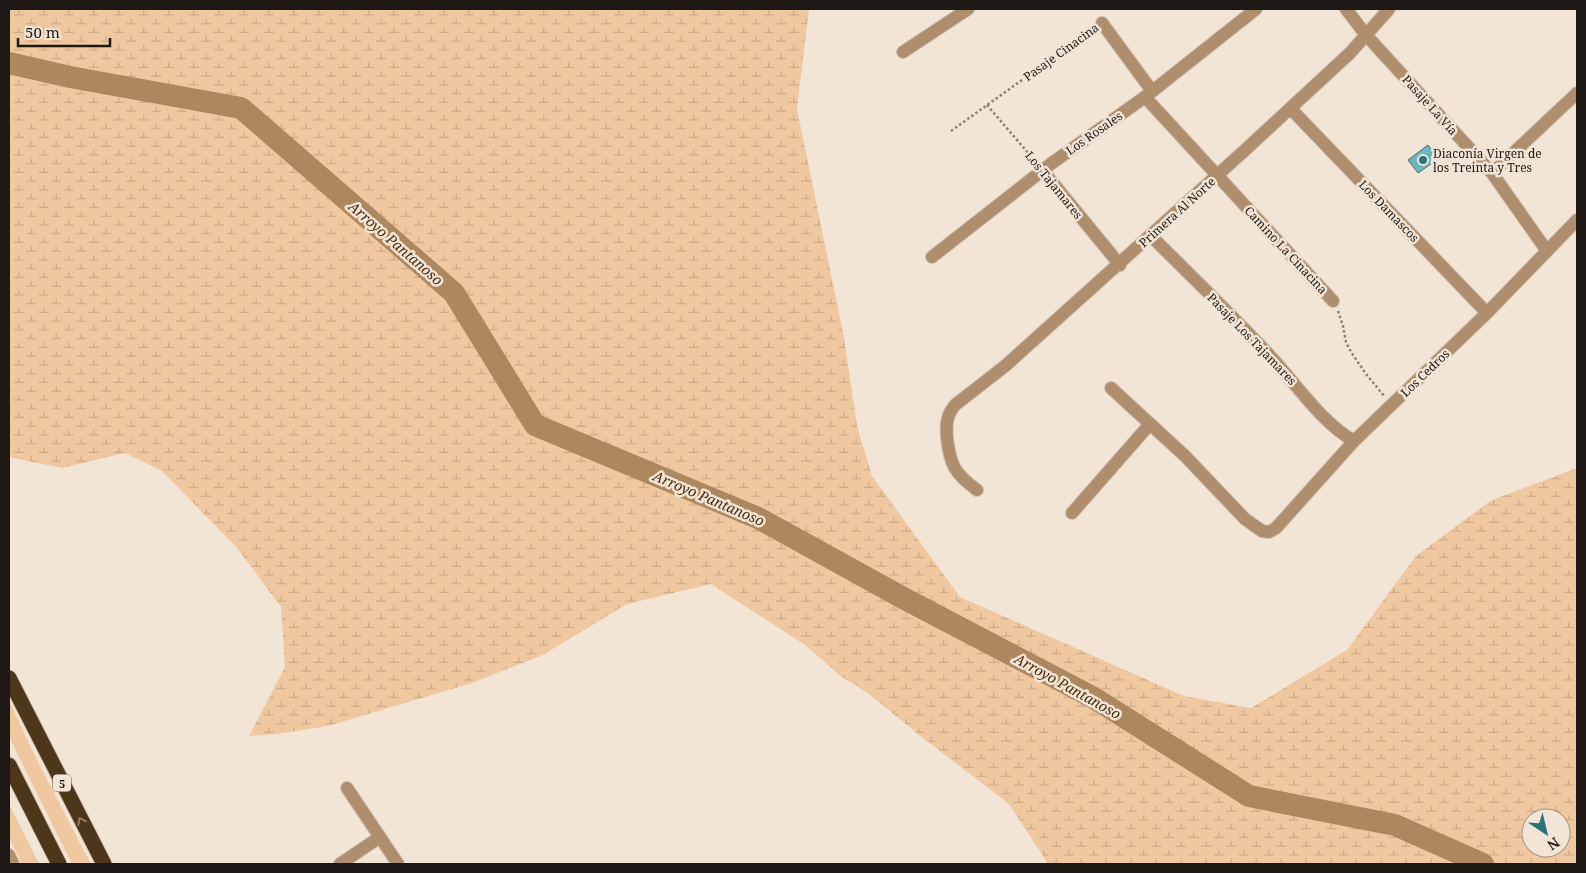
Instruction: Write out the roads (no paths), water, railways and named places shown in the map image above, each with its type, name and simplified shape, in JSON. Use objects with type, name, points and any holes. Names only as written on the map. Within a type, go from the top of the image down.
[{"type":"highway","name":"5","points":[[9,678],[104,864]]},
{"type":"highway","points":[[9,765],[59,864]]},
{"type":"street","points":[[903,52],[968,9]]},
{"type":"street","name":"Los Rosales","points":[[932,256],[1052,163],[1149,94],[1256,9]]},
{"type":"street","name":"Pasaje La Vía","points":[[1346,9],[1366,35],[1492,174],[1547,251]]},
{"type":"street","name":"Primera Al Norte","points":[[977,490],[963,480],[953,466],[949,456],[946,425],[947,417],[955,405],[1005,366],[1217,176],[1350,53],[1389,9]]},
{"type":"street","name":"Pasaje Cinacina","points":[[1102,23],[1149,94],[1217,176]]},
{"type":"street","points":[[1492,174],[1577,93]]},
{"type":"street","name":"Los Damascos","points":[[1290,109],[1488,313]]},
{"type":"street","name":"Los Tajamares","points":[[1043,171],[1120,264]]},
{"type":"street","name":"Camino La Cinacina","points":[[1217,176],[1334,301]]},
{"type":"street","name":"Los Cedros","points":[[1150,424],[1185,456],[1245,519],[1262,531],[1269,532],[1276,528],[1354,441],[1488,313],[1577,220]]},
{"type":"street","name":"Pasaje Los Tajamares","points":[[1151,236],[1272,358],[1331,423],[1354,441]]},
{"type":"street","points":[[1072,513],[1150,424],[1111,388]]},
{"type":"street","points":[[347,788],[398,864]]},
{"type":"street","points":[[340,864],[380,838]]},
{"type":"street","points":[[9,855],[13,864]]},
{"type":"waterway","name":"Arroyo Pantanoso","points":[[9,63],[70,77],[241,108],[454,293],[535,425],[758,518],[905,599],[1094,698],[1249,796],[1395,825],[1483,864]]},
{"type":"place","name":"Diaconía Virgen de los Treinta y Tres","points":[[1423,160]]}]
